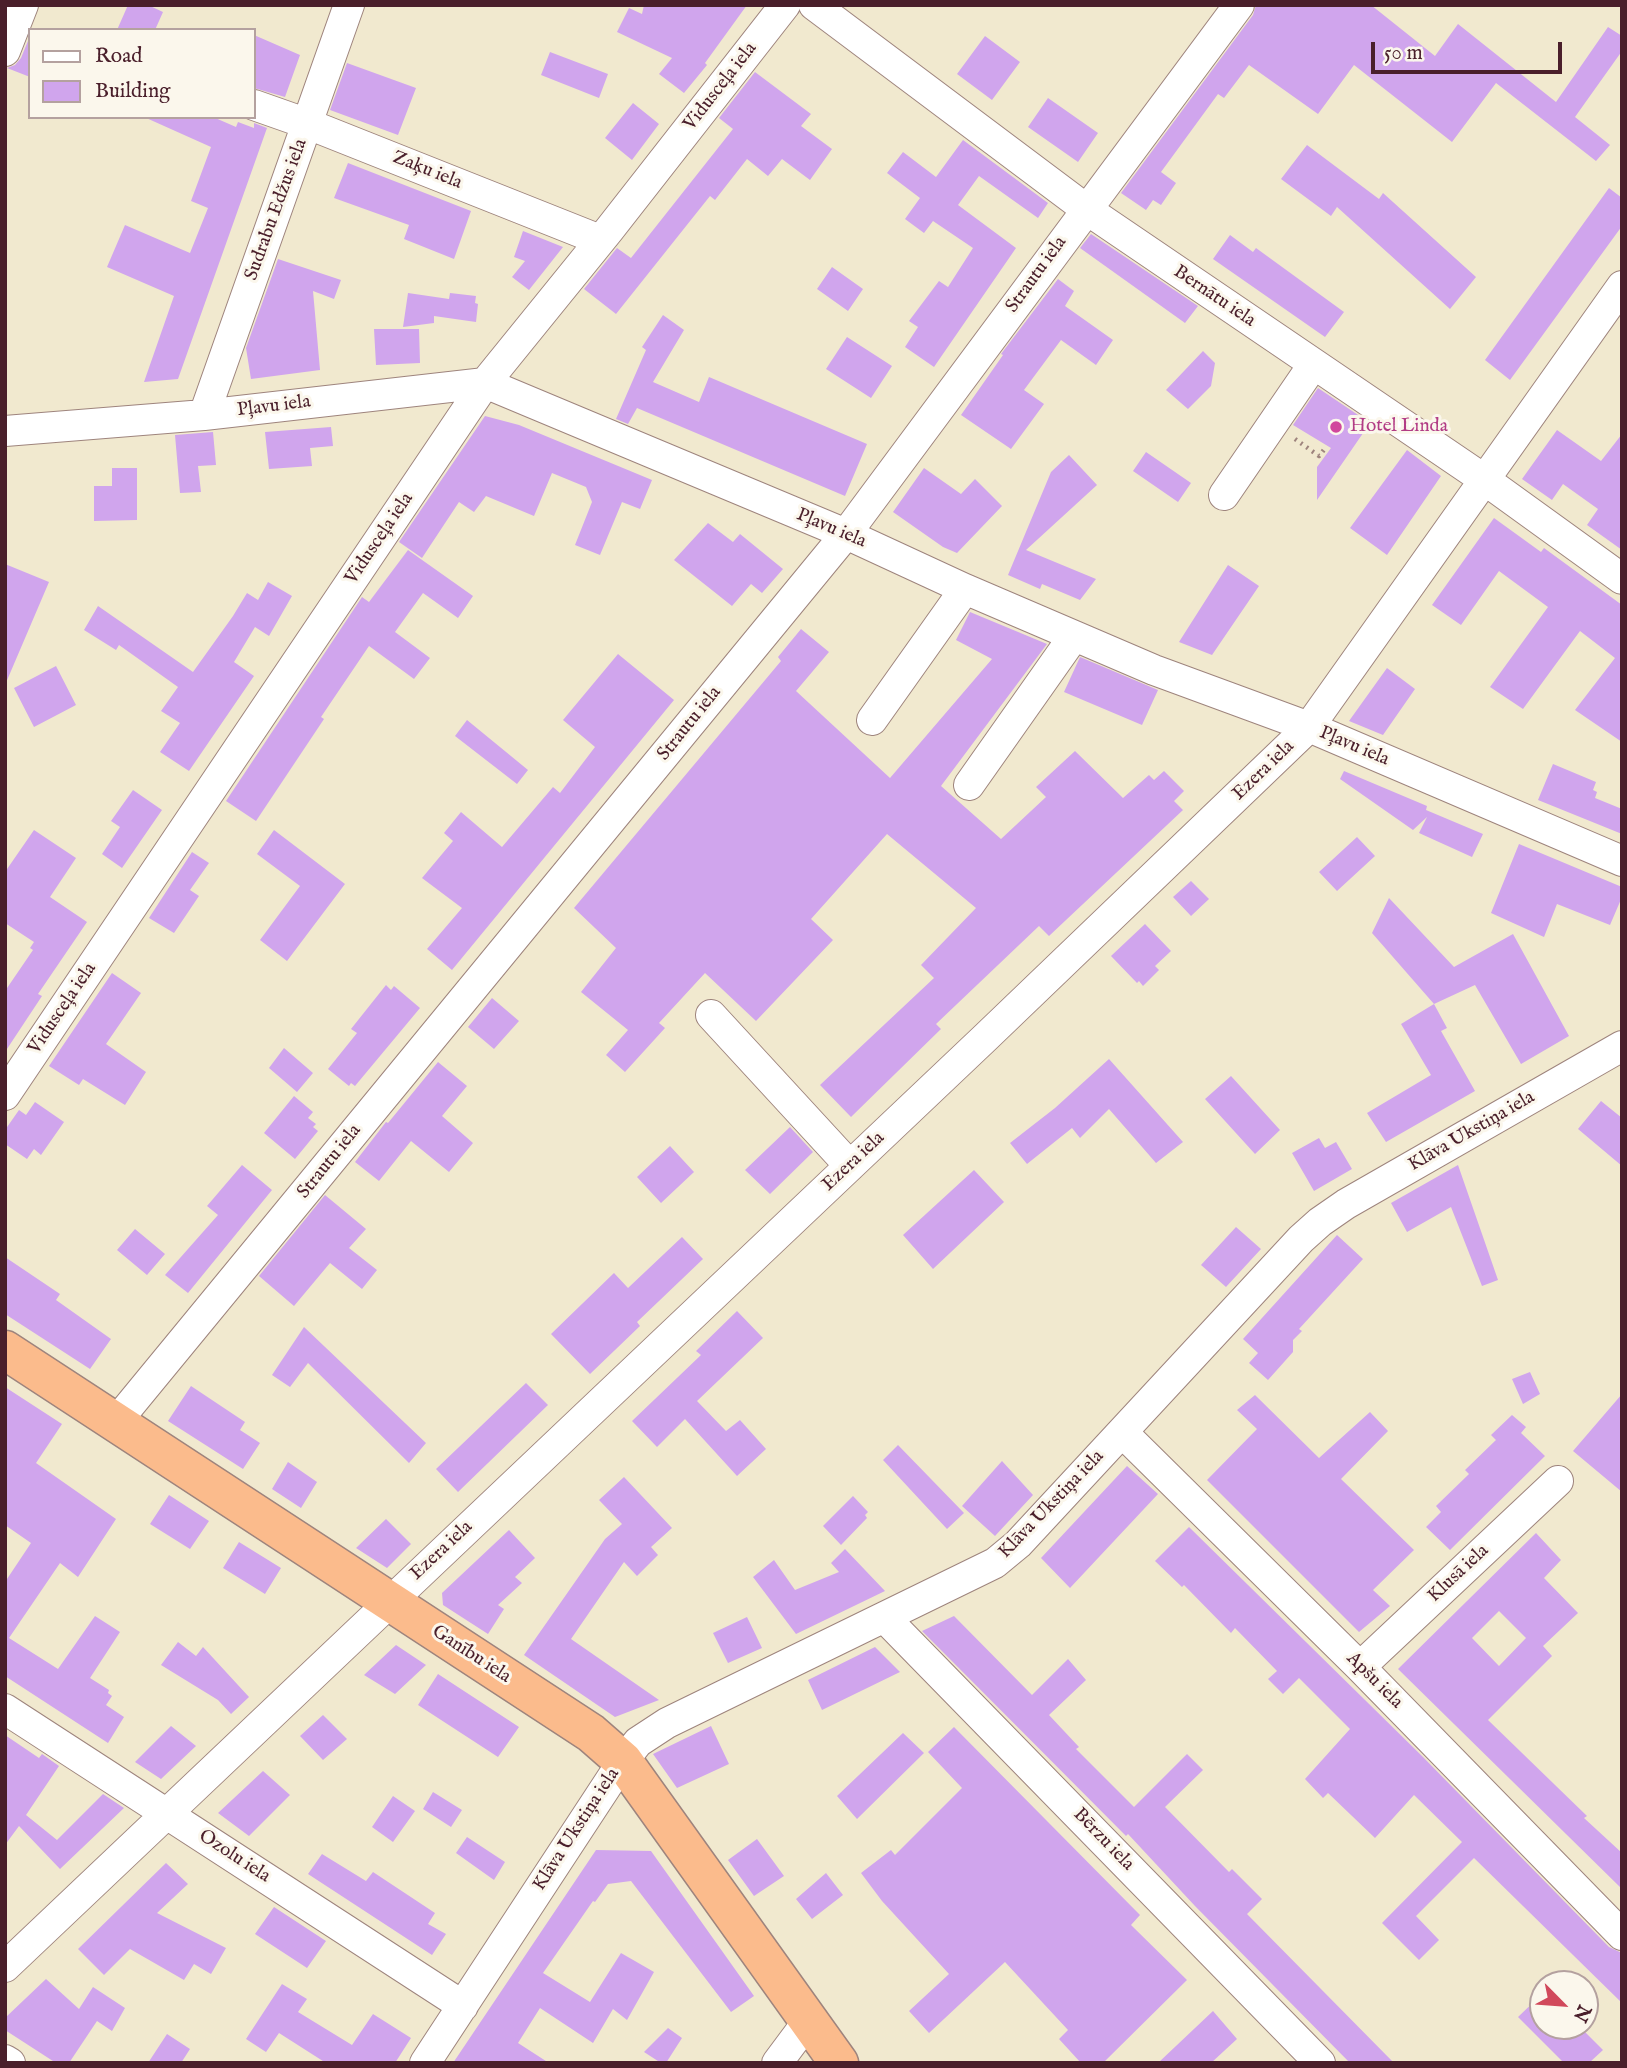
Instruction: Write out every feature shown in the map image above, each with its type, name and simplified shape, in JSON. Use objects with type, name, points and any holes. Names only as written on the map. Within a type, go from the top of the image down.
[{"type":"highway","name":"Ganību iela","points":[[5,1350],[591,1733],[623,1761],[839,2063]]},
{"type":"street","name":"Sudrabu Edžus iela","points":[[204,415],[349,5]]},
{"type":"street","name":"Vidusceļa iela","points":[[5,1095],[485,383],[785,5]]},
{"type":"street","name":"Bernātu iela","points":[[814,5],[1086,209],[1485,480],[1622,579]]},
{"type":"street","name":"Strautu iela","points":[[116,1422],[846,534],[1239,5]]},
{"type":"street","points":[[5,51],[22,18]]},
{"type":"street","name":"Zaķu iela","points":[[256,106],[600,240]]},
{"type":"street","name":"Ezera iela","points":[[5,1967],[850,1166],[1308,727],[1622,286]]},
{"type":"street","points":[[1224,495],[1313,365]]},
{"type":"street","name":"Pļavu iela","points":[[5,431],[204,415],[485,383],[846,534],[965,589],[1154,670],[1308,727],[1622,861]]},
{"type":"street","points":[[872,720],[965,589]]},
{"type":"street","points":[[969,785],[1074,636]]},
{"type":"street","points":[[710,1015],[850,1166]]},
{"type":"street","name":"Klāva Ukstiņa iela","points":[[425,2063],[638,1742],[667,1723],[995,1563],[1018,1544],[1320,1222],[1346,1204],[1622,1046]]},
{"type":"street","name":"Apšu iela","points":[[1122,1432],[1360,1667],[1622,1935]]},
{"type":"street","name":"Klusā iela","points":[[1360,1667],[1558,1481]]},
{"type":"street","name":"Bērzu iela","points":[[886,1618],[1320,2063]]},
{"type":"street","name":"Ozolu iela","points":[[5,1709],[463,2006]]},
{"type":"street","points":[[778,2063],[809,2020]]},
{"type":"street","points":[[5,2060],[10,2063]]},
{"type":"path","points":[[1273,422],[1319,456],[1326,447]]},
{"type":"building","points":[[128,5],[148,5],[163,12],[156,28],[118,28]]},
{"type":"building","points":[[644,5],[747,5],[705,63],[707,65],[684,93],[659,74],[672,58],[617,32],[629,8],[642,14]]},
{"type":"building","points":[[1256,5],[1371,5],[1435,56],[1458,24],[1556,102],[1608,27],[1622,36],[1622,51],[1575,117],[1610,145],[1596,161],[1496,83],[1452,142],[1354,65],[1318,114],[1249,65],[1224,98],[1218,94],[1161,172],[1176,183],[1161,205],[1153,200],[1146,210],[1121,193],[1253,15]]},
{"type":"building","points":[[256,36],[300,55],[285,97],[256,89]]},
{"type":"building","points":[[985,36],[1020,62],[992,100],[957,74]]},
{"type":"building","points":[[28,41],[28,76],[7,68],[15,65]]},
{"type":"building","points":[[550,52],[608,74],[599,98],[541,75]]},
{"type":"building","points":[[347,63],[416,88],[398,135],[330,110]]},
{"type":"building","points":[[755,72],[811,114],[801,126],[832,149],[810,180],[782,159],[768,176],[747,159],[715,200],[710,196],[616,314],[584,289],[617,248],[631,258],[733,129],[719,118]]},
{"type":"building","points":[[1048,98],[1098,133],[1078,162],[1028,127]]},
{"type":"building","points":[[633,103],[659,124],[632,160],[605,138]]},
{"type":"building","points":[[148,119],[218,119],[236,127],[238,122],[254,128],[254,123],[267,128],[178,379],[144,382],[174,296],[107,267],[125,225],[190,253],[208,208],[191,201],[211,147]]},
{"type":"building","points":[[963,140],[1048,203],[1038,218],[979,176],[958,205],[1016,248],[934,367],[905,347],[918,327],[909,321],[939,281],[948,287],[973,248],[933,221],[924,233],[905,219],[920,198],[887,173],[903,152],[936,177]]},
{"type":"building","points":[[1307,145],[1379,199],[1383,193],[1476,277],[1450,309],[1337,207],[1331,216],[1281,179]]},
{"type":"building","points":[[348,163],[471,211],[454,259],[404,239],[409,225],[334,198]]},
{"type":"building","points":[[1609,188],[1622,198],[1622,226],[1510,380],[1485,360]]},
{"type":"building","points":[[523,231],[563,247],[529,290],[512,277],[525,261],[514,257]]},
{"type":"building","points":[[1091,234],[1198,306],[1185,323],[1080,248]]},
{"type":"building","points":[[1230,235],[1253,252],[1256,248],[1344,312],[1325,337],[1213,259]]},
{"type":"building","points":[[278,259],[341,280],[334,299],[313,291],[320,370],[251,379],[246,348]]},
{"type":"building","points":[[832,267],[863,289],[848,311],[817,289]]},
{"type":"building","points":[[1058,279],[1074,291],[1065,306],[1113,340],[1096,365],[1061,340],[1024,390],[1044,404],[1011,449],[961,415],[1003,355],[1001,354]]},
{"type":"building","points":[[408,293],[449,299],[450,293],[476,296],[476,322],[434,316],[434,323],[403,327]]},
{"type":"building","points":[[663,315],[684,330],[653,382],[699,402],[709,377],[867,444],[845,496],[637,408],[628,424],[616,419],[646,350],[642,347]]},
{"type":"building","points":[[374,329],[419,329],[420,363],[376,365]]},
{"type":"building","points":[[847,337],[892,366],[871,398],[826,369]]},
{"type":"building","points":[[1203,351],[1215,363],[1211,386],[1188,409],[1166,390]]},
{"type":"building","points":[[1318,388],[1370,423],[1317,500],[1317,467],[1331,448],[1293,425]]},
{"type":"building","points":[[485,416],[519,425],[652,480],[640,509],[622,502],[600,555],[575,545],[592,502],[586,487],[552,473],[534,516],[486,496],[474,512],[459,502],[422,558],[399,542]]},
{"type":"building","points":[[331,427],[333,446],[310,448],[312,466],[269,469],[265,432]]},
{"type":"building","points":[[1557,430],[1601,461],[1622,434],[1622,550],[1587,525],[1598,509],[1563,484],[1552,500],[1522,479]]},
{"type":"building","points":[[213,432],[216,465],[198,466],[201,492],[180,493],[175,435]]},
{"type":"building","points":[[1407,450],[1441,476],[1387,555],[1350,528]]},
{"type":"building","points":[[1146,452],[1191,483],[1178,502],[1133,471]]},
{"type":"building","points":[[1069,455],[1097,485],[1026,550],[1096,579],[1080,600],[1042,584],[1040,589],[1008,575],[1051,472]]},
{"type":"building","points":[[112,468],[137,468],[137,520],[94,521],[94,486],[112,486]]},
{"type":"building","points":[[924,468],[961,494],[975,479],[1002,506],[957,553],[943,547],[893,512]]},
{"type":"building","points":[[1494,518],[1541,552],[1544,548],[1622,605],[1622,742],[1575,710],[1615,658],[1580,631],[1523,709],[1490,687],[1548,607],[1499,571],[1461,625],[1432,605]]},
{"type":"building","points":[[708,523],[733,542],[740,534],[783,569],[762,593],[751,584],[732,606],[674,560]]},
{"type":"building","points":[[408,550],[473,596],[458,618],[423,593],[395,632],[430,658],[414,679],[369,646],[256,821],[226,801],[362,597],[369,602]]},
{"type":"building","points":[[5,564],[49,582],[5,685]]},
{"type":"building","points":[[1228,565],[1259,586],[1212,655],[1179,642]]},
{"type":"building","points":[[268,582],[292,596],[269,636],[255,627],[234,662],[254,676],[189,771],[160,752],[180,723],[161,711],[178,687],[119,645],[116,650],[84,630],[98,606],[193,672],[247,593],[258,600]]},
{"type":"building","points":[[970,612],[1047,644],[941,786],[1001,839],[1046,797],[1036,787],[1075,751],[1123,798],[1149,775],[1154,780],[1164,771],[1184,791],[1174,801],[1183,810],[1049,936],[1039,926],[936,1024],[941,1029],[851,1117],[820,1085],[934,978],[921,965],[976,908],[887,834],[811,919],[833,940],[756,1021],[705,973],[659,1023],[665,1028],[625,1072],[606,1055],[628,1030],[581,992],[616,948],[574,908],[781,661],[778,657],[801,629],[829,652],[796,691],[890,778],[992,659],[956,640]]},
{"type":"building","points":[[618,654],[674,700],[452,970],[427,949],[462,908],[422,878],[453,841],[444,833],[461,812],[502,847],[553,787],[560,793],[595,747],[563,720]]},
{"type":"building","points":[[1080,657],[1158,690],[1142,725],[1064,692]]},
{"type":"building","points":[[56,666],[76,705],[34,727],[14,688]]},
{"type":"building","points":[[1387,668],[1415,689],[1383,735],[1349,721]]},
{"type":"building","points":[[467,720],[528,770],[517,784],[455,736]]},
{"type":"building","points":[[1553,764],[1596,782],[1593,790],[1597,792],[1595,798],[1622,809],[1622,834],[1538,800]]},
{"type":"building","points":[[1344,771],[1427,806],[1426,810],[1483,834],[1472,857],[1419,833],[1427,817],[1413,830],[1340,779]]},
{"type":"building","points":[[133,790],[162,810],[122,868],[102,854],[120,827],[111,821]]},
{"type":"building","points":[[34,830],[76,858],[50,897],[87,922],[38,994],[42,996],[5,1052],[5,991],[33,950],[30,948],[34,942],[5,923],[5,872]]},
{"type":"building","points":[[274,830],[345,884],[287,961],[260,940],[300,886],[257,854]]},
{"type":"building","points":[[1357,837],[1375,856],[1337,891],[1319,872]]},
{"type":"building","points":[[1519,844],[1622,887],[1622,897],[1610,925],[1557,904],[1544,937],[1491,913]]},
{"type":"building","points":[[192,852],[209,863],[190,890],[199,896],[174,933],[149,918]]},
{"type":"building","points":[[1191,881],[1209,899],[1191,916],[1173,897]]},
{"type":"building","points":[[1389,898],[1454,967],[1513,934],[1569,1036],[1521,1064],[1475,985],[1434,1004],[1372,933]]},
{"type":"building","points":[[1145,924],[1171,951],[1155,966],[1159,970],[1143,986],[1111,956]]},
{"type":"building","points":[[112,973],[141,993],[106,1044],[146,1072],[125,1105],[83,1079],[79,1085],[49,1066]]},
{"type":"building","points":[[386,985],[391,990],[394,986],[420,1008],[355,1086],[351,1083],[349,1086],[328,1069],[357,1033],[351,1029]]},
{"type":"building","points":[[492,998],[519,1021],[494,1049],[468,1027]]},
{"type":"building","points":[[1434,1004],[1447,1028],[1441,1031],[1475,1091],[1386,1142],[1367,1113],[1431,1075],[1401,1024]]},
{"type":"building","points":[[284,1048],[313,1073],[297,1092],[269,1068]]},
{"type":"building","points":[[1109,1059],[1183,1142],[1156,1163],[1109,1109],[1080,1138],[1072,1128],[1027,1164],[1010,1143],[1055,1108]]},
{"type":"building","points":[[438,1062],[467,1086],[442,1116],[473,1143],[449,1172],[411,1141],[379,1181],[355,1162]]},
{"type":"building","points":[[1231,1076],[1280,1130],[1255,1154],[1205,1099]]},
{"type":"building","points":[[294,1096],[313,1112],[308,1118],[316,1124],[313,1127],[318,1131],[295,1159],[264,1133]]},
{"type":"building","points":[[1601,1101],[1622,1118],[1622,1166],[1578,1129]]},
{"type":"building","points":[[35,1102],[64,1122],[41,1155],[34,1149],[27,1159],[5,1144],[5,1130],[19,1110],[26,1115]]},
{"type":"building","points":[[790,1127],[813,1152],[770,1194],[745,1170]]},
{"type":"building","points":[[1319,1138],[1325,1148],[1336,1142],[1352,1169],[1314,1191],[1292,1153]]},
{"type":"building","points":[[670,1146],[694,1172],[661,1203],[637,1177]]},
{"type":"building","points":[[242,1165],[272,1190],[188,1293],[165,1275],[218,1215],[207,1206]]},
{"type":"building","points":[[1458,1165],[1498,1280],[1482,1286],[1451,1207],[1407,1232],[1391,1203]]},
{"type":"building","points":[[974,1170],[1004,1202],[933,1269],[903,1235]]},
{"type":"building","points":[[325,1195],[366,1229],[349,1248],[377,1270],[362,1289],[330,1263],[294,1306],[259,1276]]},
{"type":"building","points":[[1236,1227],[1261,1249],[1226,1287],[1201,1265]]},
{"type":"building","points":[[135,1229],[165,1254],[147,1275],[117,1250]]},
{"type":"building","points":[[1337,1235],[1363,1259],[1299,1329],[1302,1331],[1293,1340],[1293,1352],[1268,1380],[1249,1363],[1258,1353],[1243,1339]]},
{"type":"building","points":[[682,1237],[703,1259],[637,1322],[640,1326],[590,1374],[551,1334],[614,1273],[628,1288]]},
{"type":"building","points":[[5,1257],[60,1294],[56,1300],[111,1339],[90,1369],[5,1314]]},
{"type":"building","points":[[737,1311],[763,1338],[697,1401],[726,1431],[740,1420],[766,1449],[737,1476],[685,1419],[657,1447],[632,1421],[701,1355],[696,1351]]},
{"type":"building","points":[[304,1327],[426,1443],[409,1463],[308,1363],[290,1387],[272,1375]]},
{"type":"building","points":[[1530,1372],[1540,1394],[1523,1404],[1512,1379]]},
{"type":"building","points":[[526,1383],[548,1405],[458,1492],[436,1469]]},
{"type":"building","points":[[191,1386],[245,1422],[240,1430],[260,1443],[243,1469],[168,1421]]},
{"type":"building","points":[[5,1387],[62,1424],[36,1463],[116,1519],[78,1577],[60,1563],[9,1638],[58,1669],[95,1616],[120,1632],[90,1678],[109,1690],[108,1693],[112,1696],[106,1705],[124,1717],[108,1743],[5,1676],[5,1582],[31,1543],[5,1525]]},
{"type":"building","points":[[1622,1394],[1622,1492],[1573,1451]]},
{"type":"building","points":[[1255,1395],[1319,1458],[1370,1412],[1388,1431],[1341,1479],[1414,1550],[1373,1590],[1390,1606],[1359,1632],[1207,1480],[1257,1429],[1237,1410]]},
{"type":"building","points":[[1512,1415],[1526,1427],[1521,1433],[1545,1456],[1450,1550],[1426,1527],[1441,1512],[1436,1506],[1469,1474],[1465,1470],[1496,1440],[1491,1435]]},
{"type":"building","points":[[898,1445],[964,1513],[947,1529],[883,1460]]},
{"type":"building","points":[[1002,1461],[1033,1495],[995,1536],[962,1506]]},
{"type":"building","points":[[288,1462],[317,1482],[301,1508],[272,1489]]},
{"type":"building","points":[[1127,1466],[1158,1494],[1070,1588],[1041,1558]]},
{"type":"building","points":[[624,1477],[672,1528],[651,1547],[658,1555],[637,1576],[624,1562],[571,1639],[659,1700],[615,1717],[524,1655],[605,1539],[622,1524],[599,1500]]},
{"type":"building","points":[[169,1495],[209,1521],[190,1549],[150,1524]]},
{"type":"building","points":[[853,1496],[868,1512],[865,1515],[867,1518],[841,1545],[823,1526]]},
{"type":"building","points":[[386,1519],[411,1544],[387,1568],[356,1548]]},
{"type":"building","points":[[1189,1527],[1423,1757],[1609,1947],[1622,1953],[1622,2003],[1599,1980],[1599,1970],[1588,1970],[1474,1858],[1416,1916],[1439,1940],[1419,1960],[1382,1923],[1462,1842],[1414,1795],[1375,1838],[1328,1793],[1323,1798],[1305,1779],[1350,1729],[1299,1678],[1283,1694],[1268,1679],[1277,1671],[1235,1628],[1231,1633],[1184,1585],[1182,1587],[1155,1561]]},
{"type":"building","points":[[509,1530],[535,1558],[515,1577],[522,1583],[498,1605],[504,1609],[488,1634],[443,1605],[442,1593]]},
{"type":"building","points":[[1536,1533],[1561,1560],[1544,1578],[1578,1613],[1543,1646],[1552,1656],[1488,1720],[1622,1853],[1622,1889],[1398,1669]],"holes":[[[1499,1611],[1526,1638],[1499,1666],[1472,1638]]]},
{"type":"building","points":[[239,1542],[281,1568],[265,1594],[223,1568]]},
{"type":"building","points":[[845,1549],[885,1591],[796,1634],[753,1577],[774,1560],[795,1590],[839,1572],[831,1563]]},
{"type":"building","points":[[954,1616],[1032,1695],[1068,1659],[1086,1680],[1049,1715],[1079,1747],[1076,1749],[1134,1807],[1187,1754],[1203,1770],[1165,1807],[1229,1872],[1232,1869],[1262,1899],[1247,1914],[1394,2063],[1350,2063],[1128,1834],[1126,1836],[922,1631]]},
{"type":"building","points":[[747,1617],[762,1648],[728,1663],[713,1633]]},
{"type":"building","points":[[178,1642],[196,1656],[203,1647],[249,1697],[231,1714],[218,1700],[161,1665]]},
{"type":"building","points":[[396,1645],[426,1665],[395,1694],[364,1675]]},
{"type":"building","points":[[875,1647],[900,1672],[822,1710],[808,1680]]},
{"type":"building","points":[[438,1674],[519,1727],[498,1757],[418,1705]]},
{"type":"building","points":[[323,1715],[347,1739],[323,1760],[300,1736]]},
{"type":"building","points":[[171,1726],[196,1746],[161,1779],[135,1762]]},
{"type":"building","points":[[711,1726],[729,1764],[677,1788],[653,1754]]},
{"type":"building","points":[[954,1727],[1140,1915],[1131,1925],[1187,1980],[1103,2063],[1081,2063],[1059,2039],[1068,2030],[1005,1962],[929,2033],[909,2011],[949,1974],[882,1901],[861,1873],[891,1850],[895,1855],[962,1788],[928,1752]]},
{"type":"building","points":[[903,1733],[924,1753],[857,1819],[837,1796]]},
{"type":"building","points":[[5,1735],[39,1758],[42,1754],[59,1766],[26,1815],[57,1840],[103,1794],[124,1808],[60,1869],[19,1826],[5,1845]]},
{"type":"building","points":[[263,1771],[290,1795],[249,1836],[218,1813]]},
{"type":"building","points":[[433,1792],[462,1810],[451,1827],[423,1809]]},
{"type":"building","points":[[393,1796],[415,1811],[393,1842],[372,1827]]},
{"type":"building","points":[[467,1837],[505,1862],[494,1880],[456,1853]]},
{"type":"building","points":[[757,1839],[784,1876],[754,1896],[728,1860]]},
{"type":"building","points":[[596,1850],[651,1851],[754,1996],[731,2012],[631,1881],[608,1884],[543,1973],[590,2002],[621,1953],[654,1972],[627,2020],[613,2009],[593,2043],[540,2008],[518,2043],[549,2063],[453,2063]]},
{"type":"building","points":[[322,1854],[366,1881],[373,1872],[435,1913],[428,1924],[446,1934],[432,1955],[308,1874]]},
{"type":"building","points":[[166,1863],[188,1884],[157,1913],[226,1948],[211,1974],[194,1964],[184,1980],[130,1949],[104,1975],[78,1949]]},
{"type":"building","points":[[826,1873],[843,1895],[812,1919],[796,1899]]},
{"type":"building","points":[[274,1907],[326,1941],[307,1968],[255,1934]]},
{"type":"building","points":[[46,1979],[79,2009],[93,1987],[125,2008],[112,2031],[97,2021],[69,2063],[56,2063],[5,2030],[5,2018]]},
{"type":"building","points":[[282,1984],[307,1999],[298,2012],[352,2045],[373,2014],[411,2038],[395,2063],[326,2063],[279,2033],[266,2052],[246,2039]]},
{"type":"building","points":[[1529,2006],[1529,2028],[1518,2017]]},
{"type":"building","points":[[1213,2011],[1237,2039],[1211,2063],[1158,2063]]},
{"type":"building","points":[[668,2028],[682,2038],[666,2063],[661,2063],[644,2052]]},
{"type":"building","points":[[167,2034],[190,2049],[181,2063],[148,2063]]},
{"type":"building","points":[[1541,2040],[1593,2040],[1603,2050],[1589,2063],[1564,2063]]},
{"type":"place","name":"Hotel Linda","points":[[1336,427]]}]
